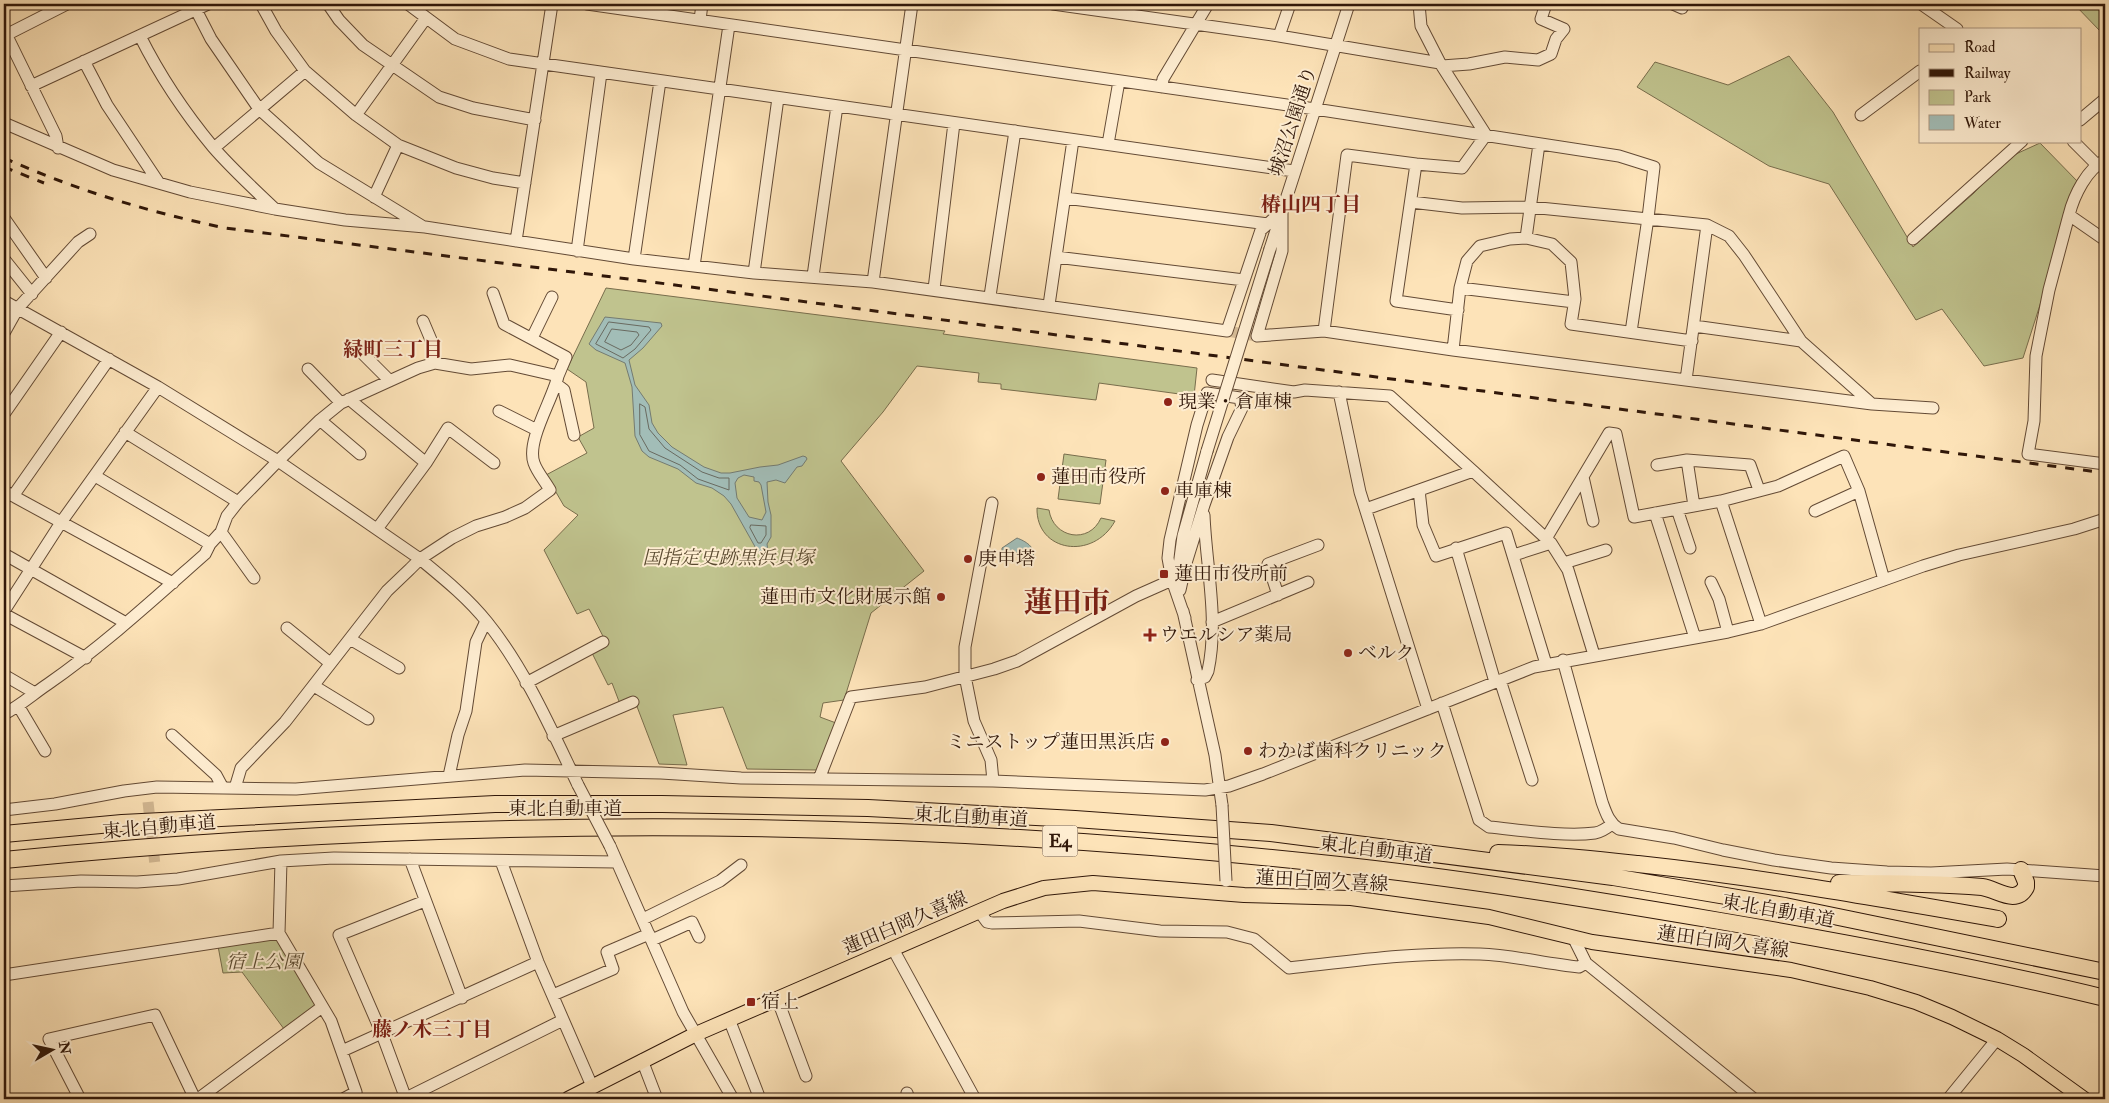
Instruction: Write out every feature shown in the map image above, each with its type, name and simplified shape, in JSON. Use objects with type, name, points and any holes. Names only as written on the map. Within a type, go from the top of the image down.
[{"type":"highway","name":"東北自動車道","points":[[4,834],[122,823],[496,804],[662,804],[868,808],[1075,819],[1271,833],[1613,877],[1775,904],[2105,972]]},
{"type":"highway","name":"東北自動車道","points":[[4,860],[274,838],[520,828],[708,828],[845,831],[1113,845],[1333,864],[1603,900],[1877,949],[2105,998]]},
{"type":"highway","points":[[1418,851],[1535,854],[1717,872],[1801,884],[1998,919]]},
{"type":"highway","points":[[1801,884],[1950,885],[1990,888],[2014,897],[2020,895],[2026,887],[2021,870]]},
{"type":"main road","name":"蓮田白岡久喜線","points":[[568,1099],[696,1034],[979,911],[1032,891],[1078,884],[1110,883],[1227,888],[1393,903],[1498,919],[1573,937],[1627,947],[1773,967],[1843,981],[1916,1002],[1964,1023],[1996,1039],[2058,1079],[2084,1099]]},
{"type":"street","points":[[58,148],[56,136],[5,35],[67,4]]},
{"type":"street","points":[[31,86],[140,36],[194,7],[208,4]]},
{"type":"street","points":[[260,4],[276,31],[305,71],[356,115],[398,145],[456,168],[493,178],[525,183]]},
{"type":"street","points":[[328,4],[339,20],[363,45],[439,97],[473,108],[535,120]]},
{"type":"street","points":[[408,4],[455,38],[509,59],[1294,171]]},
{"type":"street","points":[[516,241],[552,4]]},
{"type":"street","points":[[587,4],[609,5],[729,25],[1316,109],[1619,156],[1654,167],[1631,332]]},
{"type":"street","points":[[700,20],[702,4]]},
{"type":"street","points":[[873,282],[898,115],[912,4]]},
{"type":"street","points":[[1053,4],[1279,36],[1441,65],[1468,64],[1505,57],[1538,60],[1551,54],[1556,39],[1564,29],[1541,19],[1546,4]]},
{"type":"street","points":[[1127,4],[1128,16]]},
{"type":"street","points":[[1279,36],[1290,4]]},
{"type":"street","name":"城沼公園通り","points":[[1180,590],[1179,558],[1182,536],[1294,171],[1316,109],[1349,4]]},
{"type":"street","points":[[1419,4],[1421,26],[1441,65],[1486,136]]},
{"type":"street","points":[[1673,4],[1682,8],[1684,4]]},
{"type":"street","points":[[1921,4],[1954,28]]},
{"type":"street","points":[[1162,87],[1163,79],[1195,25],[1202,6]]},
{"type":"street","points":[[194,7],[211,39],[259,109],[319,163],[425,227]]},
{"type":"street","points":[[356,115],[426,18]]},
{"type":"street","points":[[694,266],[729,25]]},
{"type":"street","points":[[140,36],[159,74],[186,113],[214,148],[275,209]]},
{"type":"street","points":[[84,61],[107,105],[159,183]]},
{"type":"street","points":[[214,148],[305,71]]},
{"type":"street","points":[[1861,115],[1919,72]]},
{"type":"street","points":[[577,250],[601,73]]},
{"type":"street","points":[[634,259],[660,81]]},
{"type":"street","points":[[1108,144],[1118,81]]},
{"type":"street","points":[[754,273],[778,98]]},
{"type":"street","points":[[2082,118],[2105,99]]},
{"type":"street","points":[[814,276],[836,106]]},
{"type":"street","points":[[4,123],[112,170],[190,192],[275,209],[345,220],[425,227],[634,259],[754,273],[814,276],[873,282],[990,296],[1227,331],[1261,230],[1282,211]]},
{"type":"street","points":[[934,289],[954,123]]},
{"type":"street","points":[[990,296],[1015,131]]},
{"type":"street","points":[[1324,331],[1348,155],[1462,168],[1486,136]]},
{"type":"street","points":[[1049,305],[1073,140]]},
{"type":"street","points":[[1913,238],[2021,142]]},
{"type":"street","points":[[2074,142],[2101,162],[2072,200],[2049,290],[2036,356],[2034,421],[2028,454],[2105,464]]},
{"type":"street","points":[[1526,238],[1539,144]]},
{"type":"street","points":[[374,197],[398,145]]},
{"type":"street","points":[[1416,164],[1396,301],[1458,310]]},
{"type":"street","points":[[1065,198],[1268,224]]},
{"type":"street","points":[[1411,202],[1462,208],[1530,206],[1707,225],[1729,236],[1755,270],[1801,341],[1872,404]]},
{"type":"street","points":[[1282,211],[1282,252],[1257,336],[1324,331],[1452,350],[1872,404],[1933,408]]},
{"type":"street","points":[[2069,215],[2105,240]]},
{"type":"street","points":[[4,218],[46,278]]},
{"type":"street","points":[[1686,380],[1707,225]]},
{"type":"street","points":[[4,333],[18,308],[78,242],[90,234]]},
{"type":"street","points":[[1452,350],[1460,288],[1467,261],[1480,246],[1510,239],[1526,238],[1552,244],[1571,262],[1574,302],[1571,324],[1692,341]]},
{"type":"street","points":[[1056,257],[1244,280]]},
{"type":"street","points":[[4,258],[32,294]]},
{"type":"street","points":[[1460,288],[1574,302]]},
{"type":"street","points":[[235,788],[241,768],[285,722],[387,591],[420,559],[452,538],[476,526],[505,517],[525,508],[550,490],[534,463],[532,455],[537,430],[566,357],[504,324],[494,293]]},
{"type":"street","points":[[532,338],[552,298]]},
{"type":"street","points":[[4,301],[158,387],[278,460],[420,559],[462,595],[486,621],[500,639],[526,683],[571,770],[610,846],[684,1012],[733,1099]]},
{"type":"street","points":[[423,321],[434,347],[435,363]]},
{"type":"street","points":[[1694,326],[1801,341]]},
{"type":"street","points":[[4,414],[61,332]]},
{"type":"street","points":[[357,348],[390,380]]},
{"type":"street","points":[[109,359],[8,494],[62,521],[173,583]]},
{"type":"street","points":[[4,714],[19,706],[86,658],[205,554],[210,544],[221,532],[227,516],[238,502],[320,420],[345,401],[418,368],[435,363],[471,370],[510,365],[557,380],[564,390],[574,435]]},
{"type":"street","points":[[308,369],[345,401],[426,463]]},
{"type":"street","points":[[1212,380],[1294,392],[1305,390],[1390,396],[1549,540],[1564,563],[1578,597],[1594,655]]},
{"type":"street","points":[[86,658],[4,612],[62,521],[158,387]]},
{"type":"street","points":[[1339,392],[1366,509],[1428,709]]},
{"type":"street","points":[[1184,618],[1172,580],[1168,558],[1170,540],[1195,434],[1207,393],[1240,398],[1242,408],[1228,437],[1204,505],[1180,590],[1184,618],[1221,788],[1227,888]]},
{"type":"street","points":[[499,411],[537,430]]},
{"type":"street","points":[[320,420],[360,454]]},
{"type":"street","points":[[377,529],[426,463],[448,428],[494,463]]},
{"type":"street","points":[[125,432],[238,502]]},
{"type":"street","points":[[1514,555],[1549,540],[1583,477],[1610,433],[1616,434],[1634,517],[1721,501],[1778,486],[1844,456],[1859,491],[1884,580]]},
{"type":"street","points":[[1687,460],[1694,506]]},
{"type":"street","points":[[1657,464],[1687,460],[1750,465],[1759,490]]},
{"type":"street","points":[[1366,509],[1473,471]]},
{"type":"street","points":[[95,476],[210,544]]},
{"type":"street","points":[[1583,477],[1593,521]]},
{"type":"street","points":[[1419,490],[1423,525],[1436,556],[1506,533],[1546,664]]},
{"type":"street","points":[[1815,510],[1859,491]]},
{"type":"street","points":[[1721,501],[1760,624]]},
{"type":"street","points":[[992,503],[964,647],[964,676],[974,721],[991,760],[993,781]]},
{"type":"street","points":[[1197,680],[1205,676],[1208,671],[1212,622],[1204,505]]},
{"type":"street","points":[[1677,509],[1690,548]]},
{"type":"street","points":[[1655,513],[1695,638]]},
{"type":"street","points":[[4,810],[55,804],[157,787],[296,789],[525,770],[571,770],[741,778],[993,781],[1189,791],[1221,788],[1263,774],[1497,681],[1546,664],[1728,632],[1760,624],[1959,555],[2074,529],[2105,519]]},
{"type":"street","points":[[221,532],[254,578]]},
{"type":"street","points":[[1278,595],[1268,564],[1318,545]]},
{"type":"street","points":[[1456,548],[1497,681],[1532,780]]},
{"type":"street","points":[[1564,563],[1606,550]]},
{"type":"street","points":[[4,554],[126,623]]},
{"type":"street","points":[[819,779],[851,697],[925,687],[1018,661],[1136,596],[1172,580]]},
{"type":"street","points":[[1212,622],[1308,582]]},
{"type":"street","points":[[1711,582],[1719,599],[1728,632]]},
{"type":"street","points":[[449,776],[458,735],[466,711],[476,642],[486,621]]},
{"type":"street","points":[[287,628],[330,663]]},
{"type":"street","points":[[350,639],[399,668]]},
{"type":"street","points":[[526,683],[603,642]]},
{"type":"street","points":[[1564,660],[1602,802],[1612,824],[1623,831],[1674,838],[1774,860],[1831,868],[1887,872],[1946,872],[2000,868],[2105,876]]},
{"type":"street","points":[[4,675],[35,693]]},
{"type":"street","points":[[314,686],[368,719]]},
{"type":"street","points":[[553,736],[633,702]]},
{"type":"street","points":[[1442,703],[1479,820],[1483,825],[1572,833],[1596,833],[1612,824]]},
{"type":"street","points":[[19,706],[45,751]]},
{"type":"street","points":[[172,735],[216,775],[223,788]]},
{"type":"street","points":[[4,886],[81,881],[137,882],[178,879],[281,861],[334,858],[616,862]]},
{"type":"street","points":[[410,859],[462,998]]},
{"type":"street","points":[[501,860],[538,962],[592,1086]]},
{"type":"street","points":[[281,861],[279,933],[331,1021],[356,1092],[342,1099]]},
{"type":"street","points":[[643,919],[720,881],[741,865]]},
{"type":"street","points":[[425,901],[339,935],[382,1034],[406,1099],[563,1020]]},
{"type":"street","points":[[979,911],[987,922],[992,923],[1079,921],[1160,931],[1226,932],[1254,939],[1289,968],[1401,955],[1449,954],[1483,954],[1579,967],[1586,963]]},
{"type":"street","points":[[553,995],[613,969],[607,952],[692,922],[699,937]]},
{"type":"street","points":[[4,975],[279,933]]},
{"type":"street","points":[[1573,937],[1586,963],[1754,1099]]},
{"type":"street","points":[[893,949],[975,1099]]},
{"type":"street","points":[[342,1051],[538,962]]},
{"type":"street","points":[[777,998],[806,1076]]},
{"type":"street","points":[[80,1099],[49,1039],[156,1016],[197,1099],[322,1007]]},
{"type":"street","points":[[728,1020],[760,1099]]},
{"type":"street","points":[[1948,1099],[1996,1039]]},
{"type":"street","points":[[642,1060],[658,1099]]},
{"type":"green space","points":[[2074,4],[2105,4],[2105,30],[2100,31]]},
{"type":"green space","points":[[1789,56],[1833,112],[1913,247],[1974,193],[2005,159],[2040,143],[2079,183],[2023,358],[1984,366],[1942,309],[1916,320],[1829,184],[1769,166],[1637,87],[1655,62],[1728,85]]},
{"type":"green space","name":"国指定史跡黒浜貝塚","points":[[606,288],[945,331],[943,334],[1197,368],[1194,396],[1099,383],[1096,400],[1001,389],[1001,384],[978,382],[979,373],[917,366],[883,412],[841,461],[924,571],[871,613],[844,700],[823,703],[820,717],[836,723],[817,770],[747,769],[723,707],[673,715],[687,765],[659,764],[636,704],[620,704],[612,683],[608,685],[592,653],[607,644],[589,609],[577,614],[544,550],[578,515],[564,506],[546,475],[587,453],[578,437],[594,428],[586,382],[567,369]]},
{"type":"green space","points":[[1064,454],[1106,460],[1100,504],[1058,499]]},
{"type":"green space","points":[[1037,508],[1049,510],[1057,527],[1072,535],[1088,532],[1095,527],[1101,518],[1115,521],[1105,534],[1093,542],[1080,546],[1067,546],[1055,542],[1046,534],[1039,523]]},
{"type":"green space","name":"宿上公園","points":[[275,937],[317,1004],[284,1029],[242,972],[223,973],[218,946]]},
{"type":"water","points":[[605,317],[661,323],[662,326],[643,348],[629,360],[635,385],[649,405],[652,423],[658,433],[672,447],[704,467],[721,473],[730,473],[778,465],[803,456],[806,457],[807,459],[802,466],[797,467],[785,483],[776,480],[767,482],[771,515],[771,537],[767,544],[768,551],[760,554],[758,552],[731,504],[724,496],[712,488],[696,483],[678,469],[649,457],[642,451],[635,436],[632,387],[625,363],[596,350],[589,344]],"holes":[[[744,475],[754,477],[754,481],[759,482],[761,485],[766,512],[762,520],[749,517],[737,498],[735,483],[738,478]]]},
{"type":"water","points":[[1017,538],[1031,547],[1034,553],[1033,557],[1026,560],[1013,550],[1006,555],[1002,554],[1002,548]]},
{"type":"tunnel","points":[[1227,331],[1257,336]]},
{"type":"tunnel","points":[[148,802],[155,865]]},
{"type":"railway","points":[[4,158],[113,199],[167,215],[225,228],[754,295],[2105,473]]},
{"type":"railway","points":[[4,167],[44,183]]},
{"type":"place","name":"現業・倉庫棟","points":[[1168,402]]},
{"type":"place","name":"蓮田市役所","points":[[1041,477]]},
{"type":"place","name":"車庫棟","points":[[1165,491]]},
{"type":"place","name":"庚申塔","points":[[968,559]]},
{"type":"place","name":"蓮田市役所前","points":[[1164,574]]},
{"type":"place","name":"蓮田市文化財展示館","points":[[941,597]]},
{"type":"place","name":"ウエルシア薬局","points":[[1150,635]]},
{"type":"place","name":"ベルク","points":[[1348,653]]},
{"type":"place","name":"ミニストップ蓮田黒浜店","points":[[1165,742]]},
{"type":"place","name":"わかば歯科クリニック","points":[[1248,751]]},
{"type":"place","name":"宿上","points":[[751,1002]]},
{"type":"district","name":"椿山四丁目","points":[[1311,204]]},
{"type":"district","name":"緑町三丁目","points":[[393,349]]},
{"type":"district","name":"蓮田市","points":[[1067,603]]},
{"type":"district","name":"藤ノ木三丁目","points":[[432,1029]]}]
